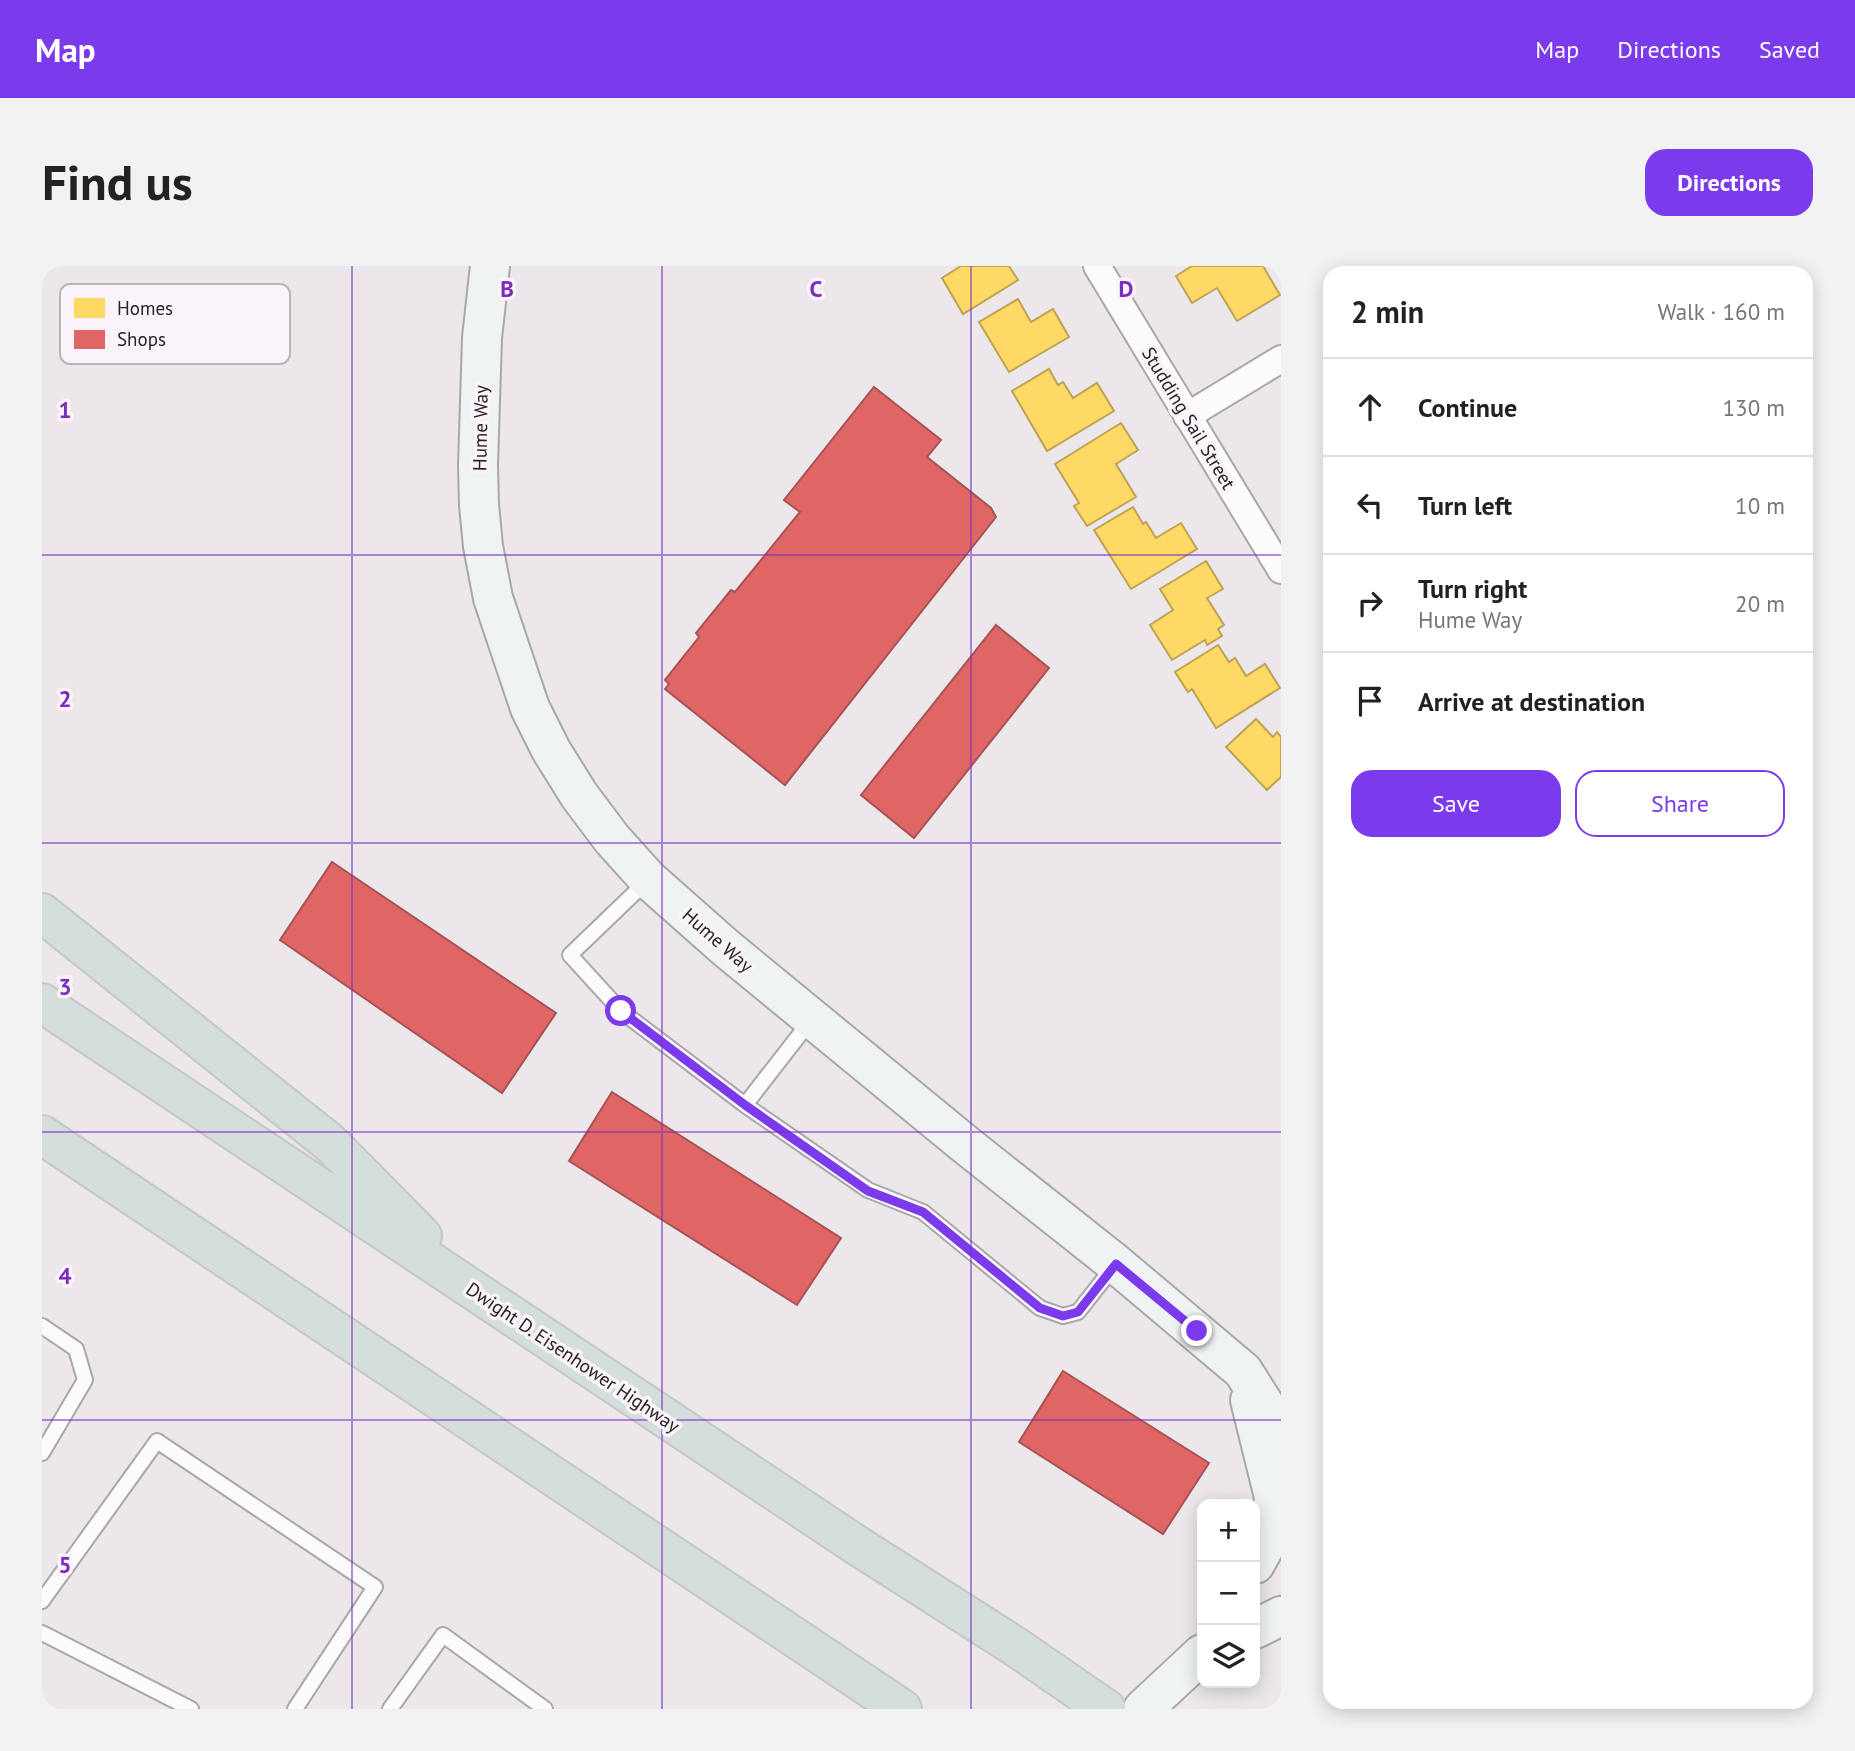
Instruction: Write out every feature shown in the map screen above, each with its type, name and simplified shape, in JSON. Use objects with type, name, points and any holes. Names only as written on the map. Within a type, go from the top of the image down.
[{"type":"highway","points":[[42,913],[330,1143],[480,1295]]},
{"type":"highway","name":"Dwight D. Eisenhower Highway","points":[[42,1003],[1106,1709]]},
{"type":"highway","points":[[42,1135],[902,1709]]},
{"type":"highway","points":[[42,1167],[232,1263]]},
{"type":"street","name":"Hume Way","points":[[490,266],[482,338],[478,505],[484,546],[493,598],[530,708],[579,796],[612,839],[648,879],[726,948],[1116,1264],[1243,1371],[1281,1431]]},
{"type":"street","name":"Studding Sail Street","points":[[1097,266],[1281,570]]},
{"type":"street","points":[[1187,416],[1281,359]]},
{"type":"street","points":[[1243,1371],[1273,1497],[1270,1537],[1256,1562]]},
{"type":"street","points":[[1260,1626],[1281,1616]]},
{"type":"street","points":[[1143,1709],[1197,1659]]},
{"type":"lane","points":[[648,879],[570,955],[621,1011],[745,1105],[868,1191],[923,1212],[1040,1308],[1063,1316],[1078,1312],[1116,1264]]},
{"type":"lane","points":[[745,1105],[812,1018]]},
{"type":"lane","points":[[42,1326],[76,1349],[85,1380],[42,1453]]},
{"type":"lane","points":[[42,1601],[157,1441],[375,1587],[295,1709]]},
{"type":"lane","points":[[42,1633],[191,1709]]},
{"type":"lane","points":[[390,1709],[443,1635],[545,1709]]},
{"type":"building: Homes","points":[[961,266],[1009,266],[1018,280],[963,314],[942,278]]},
{"type":"building: Homes","points":[[1192,266],[1263,266],[1280,295],[1237,321],[1217,288],[1192,303],[1176,276]]},
{"type":"building: Homes","points":[[1018,299],[1031,322],[1053,309],[1069,337],[1009,372],[979,322]]},
{"type":"building: Homes","points":[[1049,369],[1058,385],[1063,382],[1073,398],[1097,383],[1114,411],[1047,451],[1012,391]]},
{"type":"building: Homes","points":[[1121,423],[1138,450],[1116,464],[1136,497],[1087,526],[1074,506],[1079,503],[1055,464]]},
{"type":"building: Homes","points":[[1133,507],[1156,538],[1181,523],[1197,549],[1131,589],[1094,530]]},
{"type":"building: Homes","points":[[1206,561],[1223,589],[1207,598],[1224,625],[1218,629],[1222,636],[1207,645],[1205,640],[1172,660],[1150,625],[1173,610],[1160,589]]},
{"type":"building: Homes","points":[[1218,645],[1229,662],[1235,658],[1246,676],[1265,664],[1280,688],[1216,728],[1192,689],[1188,692],[1175,672]]},
{"type":"building: Homes","points":[[1256,719],[1273,737],[1277,732],[1281,737],[1281,777],[1267,790],[1226,747]]},
{"type":"building: Shops","points":[[874,387],[941,440],[927,457],[991,508],[996,517],[785,785],[665,689],[669,684],[665,680],[699,637],[696,633],[731,590],[735,592],[800,512],[784,500]]},
{"type":"building: Shops","points":[[996,625],[1049,668],[914,838],[861,795]]},
{"type":"building: Shops","points":[[332,862],[556,1013],[502,1093],[280,940]]},
{"type":"building: Shops","points":[[612,1092],[841,1238],[797,1305],[569,1161]]},
{"type":"building: Shops","points":[[1063,1371],[1209,1463],[1163,1534],[1019,1442]]},
{"type":"route","points":[[621,1011],[745,1105],[868,1191],[923,1212],[1040,1308],[1063,1316],[1078,1312],[1116,1264],[1197,1331]]}]
